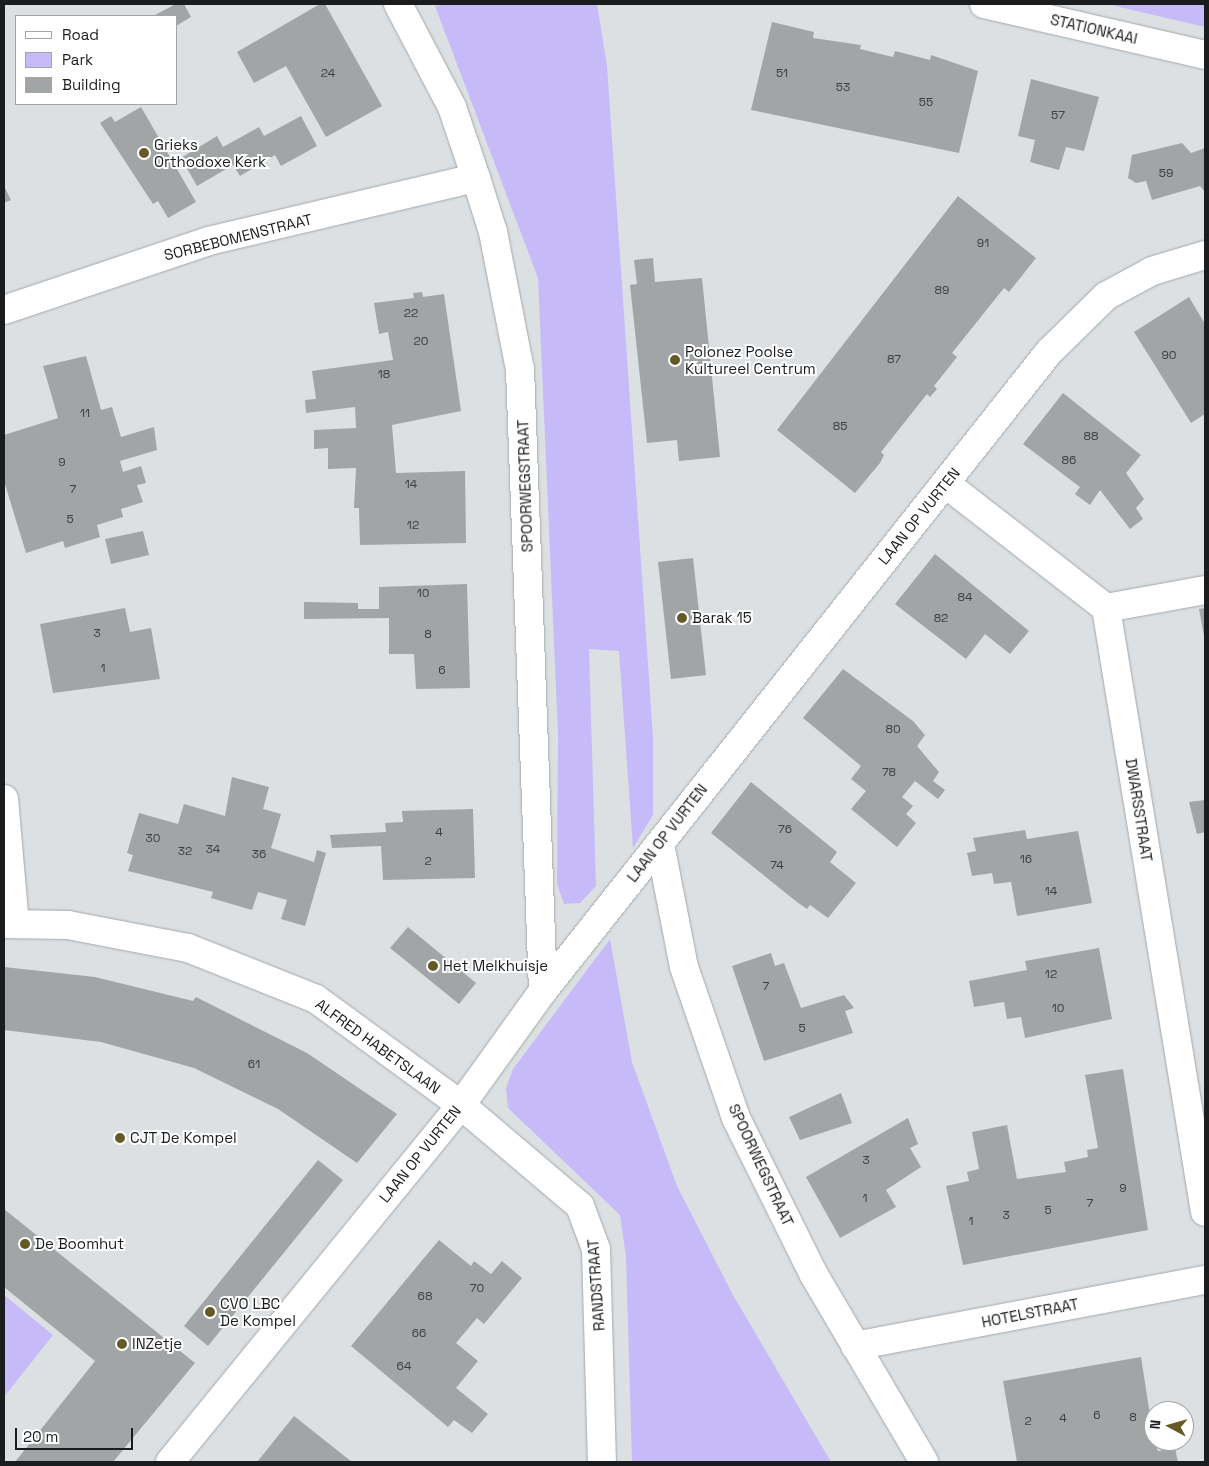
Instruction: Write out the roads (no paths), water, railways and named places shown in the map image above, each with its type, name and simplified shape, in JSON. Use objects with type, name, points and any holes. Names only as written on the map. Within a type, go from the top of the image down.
[{"type":"street","name":"SPOORWEGSTRAAT","points":[[398,4],[452,107],[476,178],[493,232],[520,369],[543,991]]},
{"type":"street","name":"STATIONKAAI","points":[[984,4],[1205,55]]},
{"type":"street","name":"SORBEBOMENSTRAAT","points":[[4,310],[209,241],[476,178]]},
{"type":"street","name":"LAAN OP VURTEN","points":[[170,1462],[460,1105],[543,991],[1049,352],[1106,296],[1152,271],[1205,254]]},
{"type":"street","points":[[946,484],[1106,608],[1205,590]]},
{"type":"street","name":"DWARSSTRAAT","points":[[1106,608],[1205,1212]]},
{"type":"street","points":[[4,799],[10,924]]},
{"type":"street","name":"SPOORWEGSTRAAT","points":[[660,844],[684,967],[736,1118],[814,1275],[924,1462]]},
{"type":"street","name":"ALFRED HABETSLAAN","points":[[10,924],[68,925],[115,933],[188,948],[241,968],[316,999],[460,1105]]},
{"type":"street","name":"RANDSTRAAT","points":[[460,1105],[580,1206],[590,1225],[598,1281],[602,1462]]},
{"type":"street","name":"HOTELSTRAAT","points":[[855,1346],[1205,1280]]},
{"type":"place","name":"Grieks Orthodoxe Kerk","points":[[144,153]]},
{"type":"place","name":"Polonez Poolse Kultureel Centrum","points":[[675,360]]},
{"type":"place","name":"Barak 15","points":[[682,618]]},
{"type":"place","name":"Het Melkhuisje","points":[[433,966]]},
{"type":"place","name":"CJT De Kompel","points":[[120,1138]]},
{"type":"place","name":"De Boomhut","points":[[25,1244]]},
{"type":"place","name":"CVO LBC De Kompel","points":[[210,1312]]},
{"type":"place","name":"INZetje","points":[[122,1344]]}]
